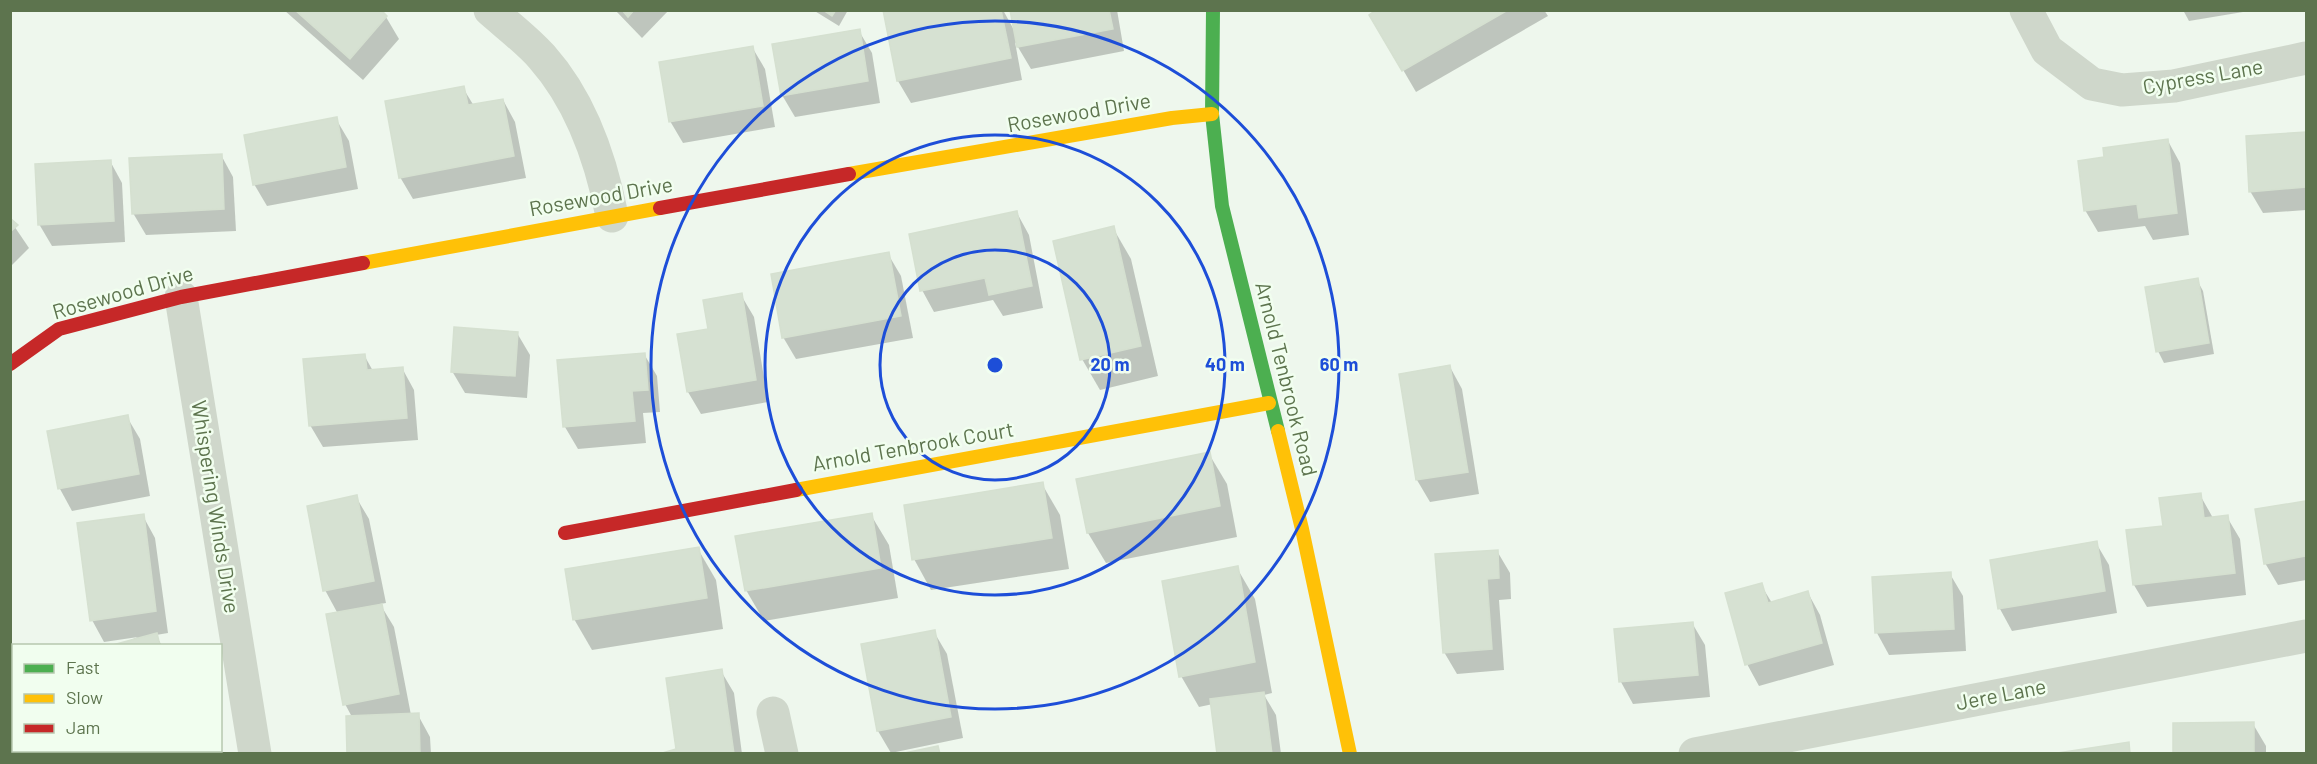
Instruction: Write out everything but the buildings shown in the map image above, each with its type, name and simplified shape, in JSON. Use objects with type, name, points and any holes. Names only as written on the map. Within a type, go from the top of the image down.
[{"type":"street","points":[[490,10],[541,56],[569,91],[604,173],[612,216]]},
{"type":"street","name":"Arnold Tenbrook Road","points":[[1213,10],[1212,114],[1222,206],[1302,529],[1350,753]]},
{"type":"street","name":"Cypress Lane","points":[[2026,10],[2047,50],[2092,84],[2122,90],[2174,86],[2307,58]]},
{"type":"street","name":"Rosewood Drive","points":[[10,364],[59,329],[181,297],[612,216],[1172,118],[1212,114]]},
{"type":"street","name":"Whispering Winds Drive","points":[[181,297],[255,753]]},
{"type":"street","name":"Arnold Tenbrook Court","points":[[564,533],[1269,403]]},
{"type":"street","name":"Jere Lane","points":[[1695,753],[2307,636]]},
{"type":"street","points":[[773,713],[782,753]]},
{"type":"traffic: fast","points":[[1213,10],[1212,114],[1222,206],[1278,431]]},
{"type":"traffic: slow","points":[[849,174],[1172,118],[1212,114]]},
{"type":"traffic: slow","points":[[363,263],[660,208]]},
{"type":"traffic: slow","points":[[796,490],[1269,403]]},
{"type":"traffic: slow","points":[[1278,431],[1302,529],[1350,754]]},
{"type":"traffic: jam","points":[[660,208],[849,174]]},
{"type":"traffic: jam","points":[[10,364],[59,329],[181,297],[363,263]]},
{"type":"traffic: jam","points":[[565,533],[796,490]]}]
